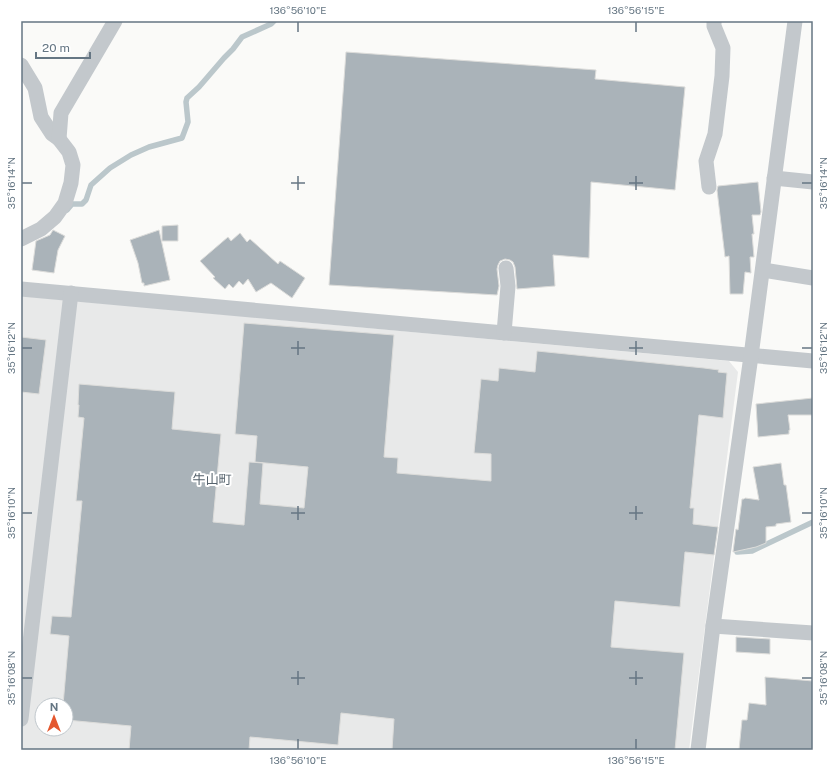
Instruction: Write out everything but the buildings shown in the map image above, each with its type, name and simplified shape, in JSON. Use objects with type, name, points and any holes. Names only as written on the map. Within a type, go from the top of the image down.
[{"type":"street","points":[[59,139],[61,113],[115,21]]},
{"type":"street","points":[[709,187],[706,161],[715,134],[722,76],[723,48],[714,26],[714,21]]},
{"type":"street","points":[[698,750],[713,626],[751,356],[795,21]]},
{"type":"street","points":[[21,65],[35,88],[41,117],[52,134],[59,139],[69,152],[73,165],[71,183],[65,203],[55,217],[41,229],[21,239]]},
{"type":"street","points":[[774,178],[813,182]]},
{"type":"street","points":[[504,333],[508,286],[506,268]]},
{"type":"street","points":[[762,270],[813,278]]},
{"type":"street","points":[[21,289],[813,361]]},
{"type":"street","points":[[21,719],[71,293]]},
{"type":"street","points":[[713,626],[813,633]]},
{"type":"shaded area","points":[[21,296],[729,361],[738,372],[689,750],[21,750]]},
{"type":"waterway","points":[[67,210],[72,204],[82,204],[86,200],[91,185],[110,168],[131,155],[149,147],[182,138],[188,122],[187,98],[199,87],[242,37],[271,24],[274,21]]},
{"type":"waterway","points":[[737,552],[752,551],[813,522]]},
{"type":"district","name":"牛山町","points":[[212,479]]}]
